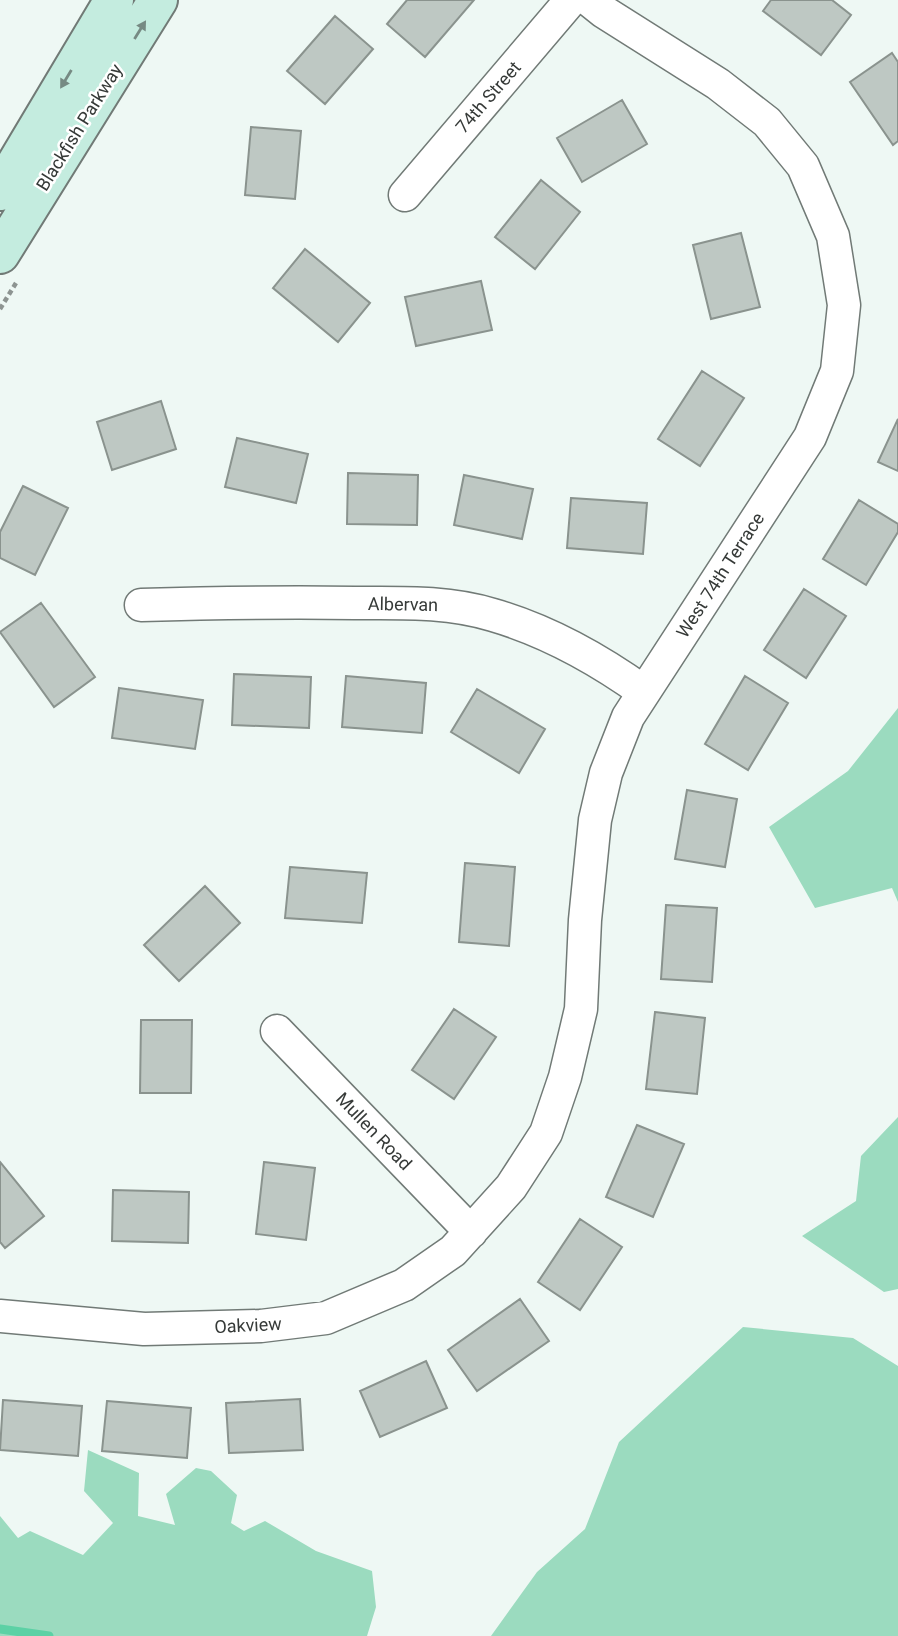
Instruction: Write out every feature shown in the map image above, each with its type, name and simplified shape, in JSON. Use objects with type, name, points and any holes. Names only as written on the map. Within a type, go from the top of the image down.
[{"type":"main road","name":"Blackfish Parkway","points":[[0,191],[114,0]]},
{"type":"main road","name":"Blackfish Parkway","points":[[0,254],[158,0]]},
{"type":"street","name":"74th Street","points":[[405,195],[571,0]]},
{"type":"street","name":"West 74th Terrace","points":[[471,1232],[511,1187],[546,1133],[565,1077],[581,1010],[585,920],[595,820],[606,773],[628,717],[810,437],[837,371],[845,305],[833,236],[803,166],[767,122],[718,84],[589,0]]},
{"type":"street","name":"Albervan","points":[[141,605],[251,602],[442,604],[492,614],[552,637],[607,665],[645,692]]},
{"type":"street","name":"Mullen Road","points":[[276,1031],[471,1232]]},
{"type":"street","name":"Oakview","points":[[0,1316],[144,1329],[261,1326],[327,1318],[404,1285],[453,1251],[471,1232]]},
{"type":"green space","points":[[898,708],[898,902],[892,888],[815,908],[769,827],[848,771]]},
{"type":"green space","points":[[898,1117],[898,1289],[884,1292],[802,1236],[856,1201],[861,1156]]},
{"type":"green space","points":[[743,1327],[853,1338],[898,1366],[898,1636],[491,1636],[537,1572],[585,1529],[619,1442]]},
{"type":"green space","points":[[88,1450],[139,1473],[138,1516],[175,1525],[166,1494],[196,1468],[211,1471],[237,1495],[231,1523],[244,1531],[265,1521],[316,1551],[372,1571],[376,1607],[367,1636],[0,1636],[0,1516],[18,1538],[30,1531],[83,1555],[113,1523],[84,1491]]},
{"type":"building","points":[[407,0],[474,0],[425,57],[387,24]]},
{"type":"building","points":[[771,0],[832,0],[851,15],[821,55],[763,11]]},
{"type":"building","points":[[335,16],[373,49],[325,104],[287,71]]},
{"type":"building","points":[[892,53],[898,62],[898,141],[893,145],[850,82]]},
{"type":"building","points":[[622,100],[647,144],[582,182],[557,138]]},
{"type":"building","points":[[251,127],[301,131],[295,199],[245,195]]},
{"type":"building","points":[[541,180],[580,212],[535,269],[495,237]]},
{"type":"building","points":[[741,233],[760,307],[711,319],[693,245]]},
{"type":"building","points":[[305,249],[370,303],[338,342],[273,288]]},
{"type":"building","points":[[481,281],[492,330],[416,346],[405,297]]},
{"type":"building","points":[[702,371],[744,398],[700,466],[658,439]]},
{"type":"building","points":[[161,401],[176,449],[112,470],[97,422]]},
{"type":"building","points":[[898,419],[898,471],[878,462]]},
{"type":"building","points":[[237,438],[308,454],[296,503],[225,487]]},
{"type":"building","points":[[348,473],[418,475],[417,525],[347,524]]},
{"type":"building","points":[[464,475],[533,489],[522,539],[454,525]]},
{"type":"building","points":[[23,486],[68,508],[35,575],[0,558],[0,532]]},
{"type":"building","points":[[571,498],[647,503],[643,554],[567,548]]},
{"type":"building","points":[[859,500],[898,524],[898,532],[866,585],[823,559]]},
{"type":"building","points":[[804,589],[846,616],[806,678],[764,650]]},
{"type":"building","points":[[41,603],[95,677],[54,707],[0,632]]},
{"type":"building","points":[[234,674],[311,677],[309,728],[232,725]]},
{"type":"building","points":[[346,676],[426,683],[422,733],[342,727]]},
{"type":"building","points":[[745,676],[788,703],[748,770],[705,744]]},
{"type":"building","points":[[119,688],[203,700],[195,749],[112,738]]},
{"type":"building","points":[[477,689],[545,729],[519,773],[451,732]]},
{"type":"building","points":[[687,790],[737,799],[725,867],[675,859]]},
{"type":"building","points":[[465,863],[515,867],[509,946],[459,942]]},
{"type":"building","points":[[290,867],[367,873],[362,923],[285,918]]},
{"type":"building","points":[[205,886],[240,923],[179,981],[144,945]]},
{"type":"building","points":[[666,905],[717,908],[712,982],[661,979]]},
{"type":"building","points":[[454,1009],[496,1037],[454,1099],[412,1070]]},
{"type":"building","points":[[655,1012],[705,1018],[697,1094],[646,1089]]},
{"type":"building","points":[[141,1020],[192,1020],[191,1093],[140,1093]]},
{"type":"building","points":[[637,1125],[684,1144],[653,1217],[606,1197]]},
{"type":"building","points":[[0,1162],[44,1216],[5,1248],[0,1242]]},
{"type":"building","points":[[264,1162],[315,1168],[306,1240],[256,1234]]},
{"type":"building","points":[[113,1190],[189,1192],[188,1243],[112,1241]]},
{"type":"building","points":[[580,1219],[622,1247],[580,1310],[538,1282]]},
{"type":"building","points":[[520,1299],[549,1341],[477,1391],[448,1350]]},
{"type":"building","points":[[426,1361],[447,1408],[380,1437],[360,1391]]},
{"type":"building","points":[[300,1399],[303,1450],[229,1453],[226,1403]]},
{"type":"building","points":[[3,1400],[82,1406],[78,1456],[0,1450]]},
{"type":"building","points":[[107,1401],[191,1408],[187,1458],[102,1451]]},
{"type":"waterway","points":[[0,1629],[49,1636]]}]
